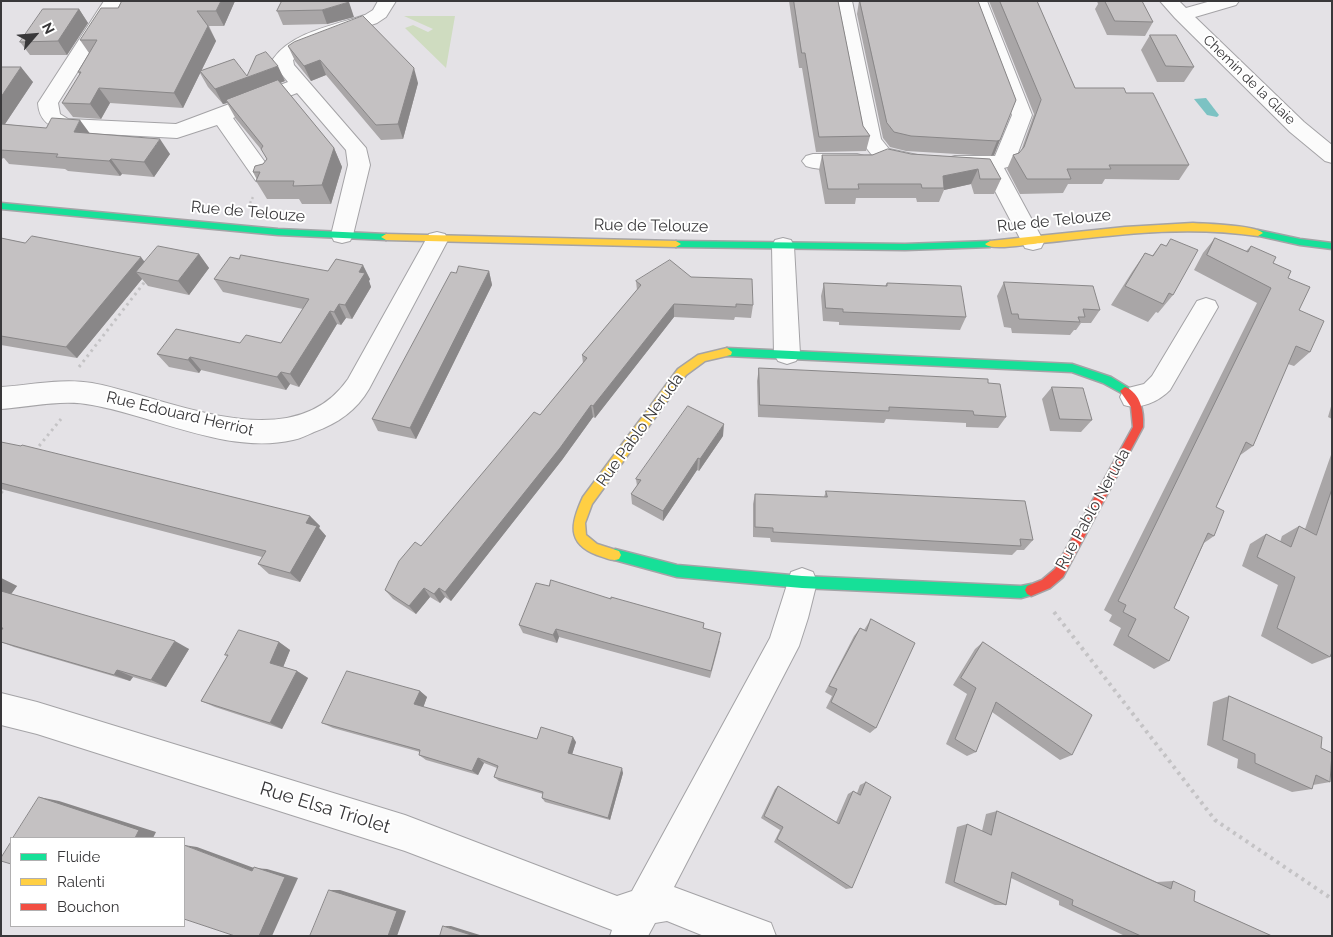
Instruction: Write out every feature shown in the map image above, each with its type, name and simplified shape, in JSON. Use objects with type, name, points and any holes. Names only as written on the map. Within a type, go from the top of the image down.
[{"type":"street","points":[[113,1],[48,104],[48,113],[51,118],[66,124],[158,132],[177,131],[221,116],[301,84]]},
{"type":"street","points":[[342,235],[359,165],[356,148],[285,66],[283,60],[286,53],[299,45],[371,19],[380,13],[387,1]]},
{"type":"street","points":[[813,161],[868,161],[876,148],[842,1]]},
{"type":"street","points":[[876,148],[906,160],[992,165],[1004,161],[1022,115],[978,1]]},
{"type":"street","points":[[1175,8],[1201,10],[1230,1]]},
{"type":"street","name":"Chemin de la Glaie","points":[[1175,8],[1296,127],[1332,156]]},
{"type":"street","points":[[221,116],[264,176]]},
{"type":"street","points":[[992,165],[1033,242]]},
{"type":"street","name":"Rue de Telouze","points":[[1,206],[238,228],[437,240],[905,247],[1033,242],[1174,226],[1244,230],[1300,242],[1332,246]]},
{"type":"street","name":"Rue Edouard Herriot","points":[[1,398],[61,391],[92,394],[240,431],[268,433],[299,429],[329,416],[351,395],[437,240]]},
{"type":"street","name":"Rue de Telouze","points":[[1300,242],[1332,255]]},
{"type":"street","points":[[783,246],[787,354]]},
{"type":"street","points":[[1133,397],[1152,392],[1161,383],[1206,307]]},
{"type":"street","name":"Rue Pablo Neruda","points":[[712,354],[787,354],[1072,368],[1099,376],[1133,397],[1140,410],[1138,427],[1059,573],[1050,583],[1037,590],[1021,592],[802,582],[698,574],[668,569],[595,549],[586,544],[580,535],[578,524],[580,514],[588,501],[682,372],[690,364],[712,354]]},
{"type":"street","points":[[636,921],[783,646],[793,618],[802,582]]},
{"type":"street","name":"Rue Elsa Triolet","points":[[1,709],[37,718],[405,833],[636,921],[667,903],[734,929],[758,936]]},
{"type":"path","points":[[238,228],[264,176]]},
{"type":"path","points":[[31,456],[72,405],[61,391],[149,275]]},
{"type":"path","points":[[1,493],[7,485]]},
{"type":"path","points":[[1037,590],[1215,820],[1332,899]]},
{"type":"green space","points":[[404,16],[455,16],[446,68],[405,28],[413,25],[428,32],[433,29]]},
{"type":"water","points":[[1206,98],[1219,115],[1217,117],[1207,115],[1194,99]]},
{"type":"building","points":[[122,1],[221,1],[216,11],[197,11],[208,26],[174,93],[99,88],[90,104],[62,103],[81,72],[78,72],[97,40],[80,40],[101,8],[118,8]]},
{"type":"building","points":[[282,1],[349,2],[322,10],[277,11]]},
{"type":"building","points":[[794,1],[838,1],[863,126],[870,136],[819,137],[805,53],[802,53]]},
{"type":"building","points":[[860,1],[978,1],[1016,100],[1000,140],[911,136],[894,132],[887,123]]},
{"type":"building","points":[[1000,1],[1037,1],[1075,88],[1124,88],[1126,93],[1153,93],[1189,165],[1109,165],[1111,169],[1067,169],[1071,179],[1027,179],[1013,155],[1019,153],[1024,147],[1041,100]]},
{"type":"building","points":[[1105,1],[1142,1],[1153,22],[1115,21]]},
{"type":"building","points":[[43,9],[79,9],[58,41],[20,42]]},
{"type":"building","points":[[363,16],[414,68],[398,124],[376,125],[320,60],[304,66],[288,46]]},
{"type":"building","points":[[1150,35],[1176,35],[1194,67],[1166,66]]},
{"type":"building","points":[[266,52],[278,66],[215,89],[200,71],[234,59],[247,76],[256,56]]},
{"type":"building","points":[[1,67],[21,67],[1,97]]},
{"type":"building","points":[[278,80],[334,148],[322,185],[293,186],[294,181],[256,181],[260,172],[253,172],[255,166],[263,164],[267,159],[261,149],[263,146],[226,100]]},
{"type":"building","points":[[52,118],[80,120],[74,132],[160,139],[144,162],[56,157],[58,154],[1,150],[1,124],[46,128]]},
{"type":"building","points":[[888,149],[911,154],[990,159],[1001,179],[980,179],[978,169],[943,176],[944,188],[922,188],[921,184],[858,184],[859,189],[828,189],[822,155],[872,155]]},
{"type":"building","points":[[32,236],[141,257],[66,347],[1,336],[1,238],[25,243]]},
{"type":"building","points":[[1215,238],[1248,252],[1251,246],[1276,257],[1273,263],[1291,271],[1288,278],[1310,287],[1299,310],[1324,321],[1310,352],[1296,346],[1253,446],[1246,442],[1216,507],[1224,511],[1214,536],[1208,533],[1174,608],[1189,617],[1169,661],[1128,636],[1136,619],[1123,612],[1126,605],[1118,601],[1271,288],[1207,255]]},
{"type":"building","points":[[1171,239],[1198,250],[1173,295],[1169,293],[1163,304],[1125,286],[1145,253],[1153,256],[1161,244],[1166,246]]},
{"type":"building","points":[[158,246],[199,254],[178,281],[136,272]]},
{"type":"building","points":[[241,255],[328,271],[336,259],[363,265],[359,272],[365,273],[345,305],[339,304],[334,312],[330,311],[290,374],[281,372],[277,377],[190,357],[188,360],[157,354],[176,329],[240,343],[246,335],[281,343],[309,299],[214,279],[230,257],[239,259]]},
{"type":"building","points":[[670,260],[691,277],[752,279],[753,305],[736,304],[736,307],[674,304],[593,406],[591,405],[560,448],[445,592],[439,588],[434,594],[424,588],[409,606],[385,590],[399,561],[415,542],[421,546],[534,412],[540,415],[587,358],[582,355],[641,285],[636,281]]},
{"type":"building","points":[[459,266],[489,271],[410,428],[372,419],[451,272],[456,273]]},
{"type":"building","points":[[1004,282],[1093,286],[1100,310],[1083,309],[1085,317],[1078,317],[1080,322],[1019,319],[1018,314],[1012,314]]},
{"type":"building","points":[[824,283],[887,286],[887,283],[961,286],[966,317],[843,312],[843,309],[826,308]]},
{"type":"building","points":[[759,368],[988,379],[988,383],[1000,384],[1006,417],[974,415],[973,411],[889,407],[889,411],[760,405]]},
{"type":"building","points":[[1052,387],[1083,388],[1092,420],[1060,419]]},
{"type":"building","points":[[688,406],[724,424],[700,459],[698,458],[663,511],[631,494],[641,480],[636,479]]},
{"type":"building","points":[[1,442],[22,445],[310,516],[306,523],[317,526],[290,573],[258,564],[266,551],[1,483]]},
{"type":"building","points":[[1332,489],[1332,652],[1330,657],[1277,628],[1295,577],[1257,557],[1266,534],[1291,547],[1299,526],[1316,535]]},
{"type":"building","points":[[826,491],[1025,501],[1033,540],[1020,539],[1021,546],[773,532],[773,528],[755,527],[755,494],[827,497]]},
{"type":"building","points":[[551,580],[611,599],[611,597],[704,623],[703,628],[721,633],[711,671],[556,629],[553,635],[519,625],[536,583],[549,586]]},
{"type":"building","points":[[1,591],[175,641],[151,680],[117,670],[114,675],[1,642],[1,631],[3,628],[1,628]]},
{"type":"building","points":[[871,619],[915,643],[876,728],[831,702],[837,689],[829,686],[860,628],[866,631]]},
{"type":"building","points":[[239,630],[279,642],[270,663],[297,671],[270,723],[201,701],[228,655],[225,655]]},
{"type":"building","points":[[983,642],[1092,715],[1072,755],[996,702],[976,752],[955,739],[976,688],[961,678]]},
{"type":"building","points":[[347,671],[420,691],[414,704],[537,739],[541,727],[573,737],[568,753],[622,768],[608,818],[542,798],[543,792],[494,777],[498,766],[478,758],[472,771],[419,755],[420,750],[322,723]]},
{"type":"building","points":[[1229,696],[1322,737],[1321,748],[1332,753],[1330,782],[1316,775],[1312,789],[1255,763],[1255,754],[1223,740]]},
{"type":"building","points":[[866,782],[891,797],[852,888],[777,839],[783,827],[764,816],[778,786],[839,824],[853,791],[860,795]]},
{"type":"building","points":[[39,797],[139,830],[136,837],[14,837]]},
{"type":"building","points":[[997,811],[1171,889],[1173,881],[1195,891],[1194,901],[1272,936],[1141,936],[1072,905],[1073,900],[1012,872],[1006,905],[954,882],[967,824],[991,835]]},
{"type":"building","points":[[10,844],[10,864],[1,861]]},
{"type":"building","points":[[185,845],[252,871],[254,867],[285,877],[259,936],[235,936],[185,919]]},
{"type":"building","points":[[329,890],[397,911],[388,936],[310,936]]},
{"type":"building","points":[[443,926],[474,936],[440,936]]},
{"type":"traffic: fast","points":[[1,206],[278,232],[386,237]]},
{"type":"traffic: fast","points":[[1258,233],[1300,242],[1332,246]]},
{"type":"traffic: fast","points":[[676,244],[905,247],[990,244]]},
{"type":"traffic: fast","points":[[727,352],[1072,368],[1107,380],[1125,391]]},
{"type":"traffic: fast","points":[[615,555],[677,571],[802,582],[1021,592],[1031,590]]},
{"type":"traffic: slow","points":[[990,244],[1159,228],[1226,228],[1258,233]]},
{"type":"traffic: slow","points":[[386,237],[676,244]]},
{"type":"traffic: slow","points":[[615,555],[593,548],[582,538],[579,531],[580,523],[587,501],[682,372],[702,358],[727,352]]},
{"type":"traffic: jam","points":[[1031,590],[1046,584],[1059,573],[1138,427],[1136,407],[1132,398],[1125,391]]}]
